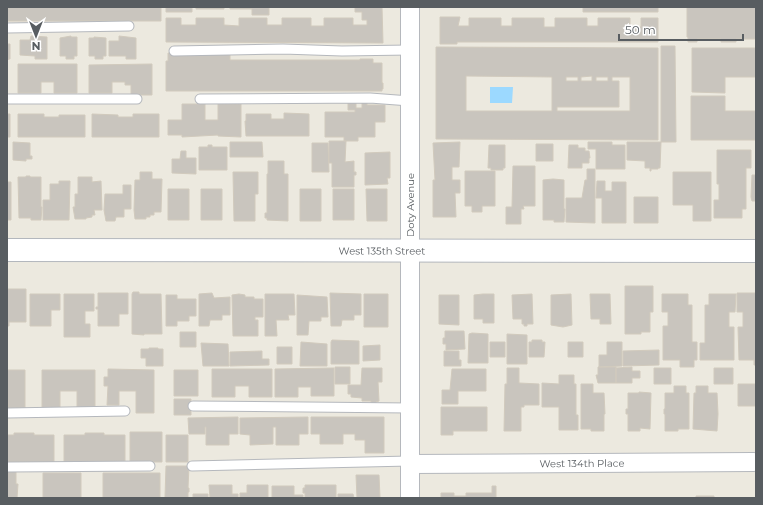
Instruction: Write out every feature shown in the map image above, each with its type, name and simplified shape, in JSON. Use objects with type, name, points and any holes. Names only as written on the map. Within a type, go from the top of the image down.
[{"type":"street","name":"Doty Avenue","points":[[410,7],[410,498]]},
{"type":"street","name":"West 135th Street","points":[[7,250],[756,251]]},
{"type":"street","name":"West 134th Place","points":[[410,462],[754,462]]},
{"type":"lane","points":[[7,28],[129,26]]},
{"type":"lane","points":[[174,51],[283,49],[342,51],[410,50]]},
{"type":"lane","points":[[7,98],[137,99]]},
{"type":"lane","points":[[200,99],[370,98],[410,101]]},
{"type":"lane","points":[[194,406],[410,408]]},
{"type":"lane","points":[[7,413],[125,412]]},
{"type":"lane","points":[[192,466],[410,462]]},
{"type":"lane","points":[[7,467],[150,466]]},
{"type":"water","points":[[490,87],[513,87],[512,103],[490,103]]},
{"type":"building","points":[[7,7],[161,7],[161,21],[7,21]]},
{"type":"building","points":[[166,7],[192,7],[192,12],[166,12]]},
{"type":"building","points":[[196,7],[224,7],[224,9],[196,9]]},
{"type":"building","points":[[230,7],[269,7],[269,15],[252,15],[252,9],[230,9]]},
{"type":"building","points":[[355,7],[382,7],[383,43],[166,42],[166,18],[181,18],[181,25],[196,25],[196,18],[224,18],[224,25],[239,26],[239,18],[267,18],[267,25],[282,25],[282,18],[311,18],[311,26],[324,26],[324,18],[353,18],[353,25],[367,25],[367,20],[362,20],[362,12],[355,12]]},
{"type":"building","points":[[583,7],[658,7],[658,12],[583,12]]},
{"type":"building","points":[[687,7],[756,7],[756,39],[736,39],[736,42],[721,42],[721,39],[697,39],[697,42],[688,42]]},
{"type":"building","points":[[440,17],[460,17],[458,26],[469,26],[469,18],[501,18],[501,26],[512,26],[512,18],[544,18],[544,27],[555,27],[555,18],[587,18],[587,26],[598,26],[598,18],[630,18],[630,27],[641,27],[641,18],[658,18],[658,42],[457,42],[457,44],[440,44]]},
{"type":"building","points":[[31,36],[47,37],[47,59],[35,59],[35,56],[20,55],[20,40],[30,40]]},
{"type":"building","points":[[71,36],[77,37],[77,56],[74,56],[74,59],[66,59],[66,56],[60,56],[60,38]]},
{"type":"building","points":[[119,36],[136,38],[136,59],[126,59],[126,56],[109,56],[109,41],[119,41]]},
{"type":"building","points":[[89,38],[106,38],[106,56],[103,56],[103,59],[95,59],[95,56],[89,56]]},
{"type":"building","points":[[7,44],[10,44],[10,59],[8,60]]},
{"type":"building","points":[[661,46],[675,46],[676,142],[661,142]]},
{"type":"building","points":[[436,47],[658,48],[658,140],[436,139]],"holes":[[[466,76],[552,77],[552,111],[466,111]],[[592,76],[592,81],[581,81],[581,77]],[[566,77],[578,77],[578,81],[566,81]],[[596,77],[608,77],[608,81],[596,81]],[[612,77],[630,77],[630,111],[557,111],[557,107],[619,107],[619,81],[612,81]]]},
{"type":"building","points":[[692,48],[756,48],[756,77],[725,77],[725,93],[692,92]]},
{"type":"building","points":[[168,53],[230,53],[230,60],[373,59],[373,63],[382,63],[383,89],[382,91],[166,91],[166,61],[168,61]]},
{"type":"building","points":[[18,64],[77,64],[77,93],[54,93],[54,82],[41,82],[41,93],[18,93]]},
{"type":"building","points":[[152,64],[152,95],[131,95],[131,85],[125,85],[125,82],[112,82],[112,93],[89,93],[89,65]]},
{"type":"building","points":[[691,96],[725,96],[725,111],[756,111],[756,140],[691,140]]},
{"type":"building","points":[[362,102],[367,102],[367,105],[385,105],[385,122],[375,122],[375,137],[358,137],[358,141],[344,141],[344,137],[325,137],[325,112],[355,112],[355,110],[348,110],[348,103],[356,103],[356,108],[362,108]]},
{"type":"building","points":[[182,104],[205,104],[205,120],[218,120],[218,104],[241,104],[241,137],[218,135],[182,137],[182,135],[168,135],[168,120],[182,120]]},
{"type":"building","points":[[284,113],[309,114],[309,136],[246,136],[246,114],[271,114],[271,119],[284,119]]},
{"type":"building","points":[[7,114],[10,114],[10,137],[7,137]]},
{"type":"building","points":[[18,114],[44,114],[44,117],[59,117],[59,115],[85,115],[85,137],[18,137]]},
{"type":"building","points":[[92,114],[133,117],[133,114],[159,114],[159,137],[92,137]]},
{"type":"building","points":[[329,141],[346,141],[345,162],[354,161],[354,172],[356,172],[356,175],[354,175],[354,187],[332,187],[332,163],[329,163]]},
{"type":"building","points":[[13,142],[30,143],[30,156],[32,156],[32,159],[26,159],[26,161],[13,160]]},
{"type":"building","points":[[230,142],[262,142],[263,157],[230,157]]},
{"type":"building","points":[[460,142],[459,167],[452,167],[452,180],[460,180],[460,193],[455,193],[456,217],[433,217],[433,180],[435,180],[433,143]]},
{"type":"building","points":[[588,142],[612,142],[612,145],[625,145],[625,169],[596,169],[596,149],[588,149]]},
{"type":"building","points":[[627,142],[661,142],[660,168],[651,169],[650,171],[650,168],[645,168],[645,161],[627,160]]},
{"type":"building","points":[[312,143],[328,143],[329,172],[312,172]]},
{"type":"building","points":[[536,144],[553,144],[553,161],[536,161]]},
{"type":"building","points":[[208,145],[212,145],[212,147],[227,147],[227,170],[199,170],[199,147],[208,147]]},
{"type":"building","points":[[489,145],[505,145],[505,168],[503,168],[503,170],[491,170],[491,168],[488,168]]},
{"type":"building","points":[[569,145],[578,145],[578,148],[585,148],[585,151],[589,151],[589,163],[582,163],[582,168],[568,168]]},
{"type":"building","points":[[717,150],[751,150],[751,168],[746,168],[746,209],[742,209],[742,218],[714,218],[714,200],[719,200],[719,184],[717,184]]},
{"type":"building","points":[[181,151],[186,151],[186,158],[196,158],[196,174],[172,173],[172,159],[180,159]]},
{"type":"building","points":[[390,152],[390,178],[387,178],[388,184],[365,185],[365,153]]},
{"type":"building","points":[[268,161],[284,161],[284,174],[288,174],[288,221],[267,220],[267,218],[265,218],[265,213],[267,213]]},
{"type":"building","points":[[513,166],[535,166],[535,206],[523,206],[524,209],[521,209],[521,224],[506,224],[506,207],[512,207]]},
{"type":"building","points":[[587,169],[595,169],[595,223],[566,222],[566,198],[582,198],[585,180],[587,180]]},
{"type":"building","points":[[465,171],[495,171],[495,206],[482,206],[482,212],[472,212],[472,206],[465,206]]},
{"type":"building","points":[[140,172],[152,172],[152,179],[162,179],[161,212],[154,212],[154,215],[146,217],[146,219],[135,219],[135,180],[140,180]]},
{"type":"building","points":[[233,172],[258,172],[258,194],[255,194],[255,221],[234,221]]},
{"type":"building","points":[[673,172],[711,172],[711,221],[693,221],[693,205],[673,205]]},
{"type":"building","points":[[752,175],[756,175],[756,201],[752,201],[751,197]]},
{"type":"building","points":[[18,177],[41,177],[41,220],[19,218]]},
{"type":"building","points":[[78,177],[92,177],[92,182],[101,181],[102,210],[94,210],[95,215],[92,215],[92,217],[86,219],[75,219],[73,207],[75,207],[75,194],[78,194]]},
{"type":"building","points":[[543,180],[564,180],[564,222],[543,220]]},
{"type":"building","points":[[59,181],[70,181],[69,220],[43,220],[43,200],[50,200],[50,184],[59,184]]},
{"type":"building","points":[[597,181],[605,181],[605,191],[612,191],[612,182],[626,182],[626,223],[602,223],[602,198],[596,198]]},
{"type":"building","points":[[7,182],[11,182],[11,220],[7,220]]},
{"type":"building","points":[[123,185],[131,185],[131,209],[124,209],[124,217],[116,217],[115,221],[106,221],[104,210],[105,194],[123,194]]},
{"type":"building","points":[[168,189],[189,189],[189,220],[168,220]]},
{"type":"building","points":[[201,189],[222,189],[222,220],[201,220]]},
{"type":"building","points":[[300,189],[321,189],[321,221],[300,221]]},
{"type":"building","points":[[333,189],[354,189],[354,220],[333,220]]},
{"type":"building","points":[[366,189],[387,189],[387,221],[367,221]]},
{"type":"building","points":[[634,197],[658,197],[658,223],[634,223]]},
{"type":"building","points":[[625,286],[653,286],[653,312],[650,312],[650,332],[641,332],[641,334],[625,334]]},
{"type":"building","points":[[7,289],[26,289],[26,322],[9,322],[9,326],[7,326]]},
{"type":"building","points":[[133,292],[139,292],[139,294],[161,294],[162,334],[132,334]]},
{"type":"building","points":[[98,293],[128,293],[128,314],[119,314],[119,326],[98,326],[98,309],[96,309],[96,307],[98,307]]},
{"type":"building","points":[[212,293],[214,298],[230,297],[230,315],[222,315],[222,320],[210,320],[209,326],[199,326],[199,294]]},
{"type":"building","points":[[330,293],[361,294],[361,315],[354,315],[354,320],[342,320],[341,326],[331,326]]},
{"type":"building","points":[[737,293],[756,293],[756,365],[754,365],[754,360],[739,360],[738,327],[743,327],[743,312],[737,312]]},
{"type":"building","points":[[30,294],[60,294],[60,310],[51,310],[51,326],[30,326]]},
{"type":"building","points":[[64,294],[94,294],[94,311],[85,311],[85,324],[90,324],[90,337],[64,337]]},
{"type":"building","points":[[265,294],[294,294],[295,315],[288,315],[289,320],[276,320],[277,336],[265,336]]},
{"type":"building","points":[[364,294],[388,294],[388,327],[364,327]]},
{"type":"building","points":[[494,294],[494,323],[483,323],[483,319],[474,319],[474,295]]},
{"type":"building","points":[[532,294],[533,324],[527,324],[527,326],[524,326],[524,324],[522,324],[522,319],[513,319],[512,295]]},
{"type":"building","points":[[571,294],[572,325],[563,327],[551,325],[551,295]]},
{"type":"building","points":[[590,294],[610,294],[611,324],[600,324],[600,319],[591,319]]},
{"type":"building","points":[[662,294],[688,294],[688,305],[692,305],[692,342],[697,342],[697,360],[694,360],[694,367],[680,367],[680,360],[663,360],[663,326],[668,326],[668,312],[662,312]]},
{"type":"building","points":[[709,294],[736,294],[735,312],[729,312],[729,327],[734,327],[734,360],[700,360],[700,343],[705,343],[705,305],[709,305]]},
{"type":"building","points":[[166,295],[177,295],[177,299],[196,299],[196,316],[189,316],[189,321],[177,321],[177,326],[166,326]]},
{"type":"building","points":[[232,295],[245,295],[245,297],[254,297],[254,299],[263,299],[263,317],[255,317],[255,320],[258,320],[258,336],[233,336]]},
{"type":"building","points":[[297,295],[327,297],[328,317],[321,317],[321,321],[309,321],[308,335],[297,335]]},
{"type":"building","points":[[439,295],[459,295],[459,325],[439,324]]},
{"type":"building","points":[[445,331],[464,331],[465,349],[446,350],[446,344],[443,344]]},
{"type":"building","points":[[180,332],[196,332],[196,347],[180,347]]},
{"type":"building","points":[[469,334],[488,334],[488,363],[468,363]]},
{"type":"building","points":[[507,334],[527,335],[527,364],[507,364]]},
{"type":"building","points":[[332,340],[359,341],[359,364],[331,364]]},
{"type":"building","points":[[532,340],[542,340],[542,342],[545,342],[544,357],[529,357],[529,342],[532,342]]},
{"type":"building","points":[[301,342],[327,344],[327,366],[300,366]]},
{"type":"building","points":[[490,342],[505,342],[505,357],[490,357]]},
{"type":"building","points":[[568,342],[583,342],[583,357],[568,357]]},
{"type":"building","points":[[607,342],[622,342],[622,366],[599,367],[599,355],[607,355]]},
{"type":"building","points":[[201,343],[228,344],[229,366],[203,366]]},
{"type":"building","points":[[380,345],[380,360],[363,361],[363,346]]},
{"type":"building","points":[[277,347],[292,347],[292,364],[277,364]]},
{"type":"building","points":[[141,349],[163,349],[163,366],[146,366],[146,358],[141,358]]},
{"type":"building","points":[[659,350],[659,365],[623,366],[623,351]]},
{"type":"building","points":[[262,351],[262,359],[269,359],[269,365],[230,366],[230,352]]},
{"type":"building","points":[[444,351],[459,351],[461,366],[444,366]]},
{"type":"building","points":[[335,367],[350,367],[350,384],[335,384]]},
{"type":"building","points":[[598,367],[616,367],[616,383],[598,383],[596,375],[598,375]]},
{"type":"building","points":[[632,367],[632,371],[640,371],[640,378],[632,378],[632,383],[616,383],[616,368]]},
{"type":"building","points":[[334,368],[334,396],[311,396],[311,387],[298,387],[298,397],[275,397],[275,369]]},
{"type":"building","points":[[362,368],[382,368],[382,382],[378,382],[379,401],[376,402],[376,405],[371,405],[371,401],[362,401],[362,398],[351,397],[351,394],[348,394],[348,385],[361,385]]},
{"type":"building","points":[[507,368],[519,368],[519,383],[539,384],[539,405],[524,405],[524,407],[521,407],[521,431],[504,431],[505,384],[507,384]]},
{"type":"building","points":[[654,368],[671,368],[671,384],[654,384]]},
{"type":"building","points":[[714,368],[733,368],[733,384],[714,384]]},
{"type":"building","points":[[108,369],[154,370],[154,413],[136,413],[136,391],[119,391],[119,405],[107,405],[108,386],[104,386],[104,377],[108,377]]},
{"type":"building","points":[[212,369],[272,369],[272,397],[249,397],[249,386],[235,386],[235,397],[212,397]]},
{"type":"building","points":[[452,369],[486,369],[486,391],[458,391],[458,404],[442,404],[442,390],[450,390]]},
{"type":"building","points":[[7,370],[25,370],[25,408],[8,408]]},
{"type":"building","points":[[42,370],[95,370],[95,408],[77,408],[77,391],[60,391],[60,408],[42,408]]},
{"type":"building","points":[[174,370],[198,370],[198,396],[174,396]]},
{"type":"building","points":[[559,375],[574,375],[574,384],[576,384],[576,415],[578,415],[578,430],[559,430],[559,407],[542,407],[542,383],[559,384]]},
{"type":"building","points":[[581,384],[593,384],[593,393],[604,393],[604,431],[581,429]]},
{"type":"building","points":[[738,384],[756,384],[756,406],[738,406]]},
{"type":"building","points":[[674,386],[686,386],[686,393],[689,393],[689,429],[665,431],[665,393],[674,393]]},
{"type":"building","points":[[696,386],[708,386],[708,393],[717,393],[717,431],[693,429],[694,393],[696,393]]},
{"type":"building","points":[[628,393],[651,393],[650,429],[640,428],[640,431],[628,431],[628,414],[626,414],[626,409],[628,409]]},
{"type":"building","points":[[174,399],[191,399],[191,415],[174,415]]},
{"type":"building","points":[[441,407],[487,407],[487,431],[453,431],[453,435],[441,435]]},
{"type":"building","points":[[238,417],[238,434],[229,434],[229,445],[206,445],[206,427],[205,434],[189,434],[188,418]]},
{"type":"building","points":[[308,417],[308,434],[299,434],[299,445],[276,445],[276,427],[273,427],[273,444],[250,445],[250,435],[240,434],[240,418]]},
{"type":"building","points":[[311,417],[384,417],[384,453],[365,453],[365,440],[355,440],[355,434],[343,434],[343,444],[320,444],[320,434],[311,434]]},
{"type":"building","points":[[130,432],[162,432],[162,462],[130,462]]},
{"type":"building","points":[[14,433],[54,435],[54,462],[7,462],[7,435],[14,435]]},
{"type":"building","points":[[85,433],[125,435],[125,462],[64,462],[64,435],[85,435]]},
{"type":"building","points":[[166,435],[188,435],[188,462],[166,462]]},
{"type":"building","points":[[166,466],[189,466],[188,498],[165,497]]},
{"type":"building","points":[[7,471],[16,471],[16,484],[18,484],[17,498],[7,498]]},
{"type":"building","points":[[43,473],[81,473],[81,498],[43,498]]},
{"type":"building","points":[[103,473],[160,473],[160,498],[103,498]]},
{"type":"building","points":[[356,475],[379,475],[380,498],[357,498]]},
{"type":"building","points":[[209,485],[232,485],[232,494],[238,494],[238,498],[210,498]]},
{"type":"building","points":[[247,485],[268,485],[268,498],[240,498],[240,493],[247,493]]},
{"type":"building","points":[[305,485],[336,485],[336,498],[305,498],[303,488],[305,488]]},
{"type":"building","points":[[272,486],[294,486],[294,495],[303,495],[303,498],[272,498]]},
{"type":"building","points":[[492,486],[496,486],[496,498],[441,498],[441,493],[454,493],[454,496],[466,496],[466,493],[492,493]]},
{"type":"building","points":[[193,494],[208,494],[208,498],[193,498]]},
{"type":"building","points":[[338,494],[353,494],[354,498],[338,498]]},
{"type":"building","points":[[696,496],[714,496],[714,498],[696,498]]}]
